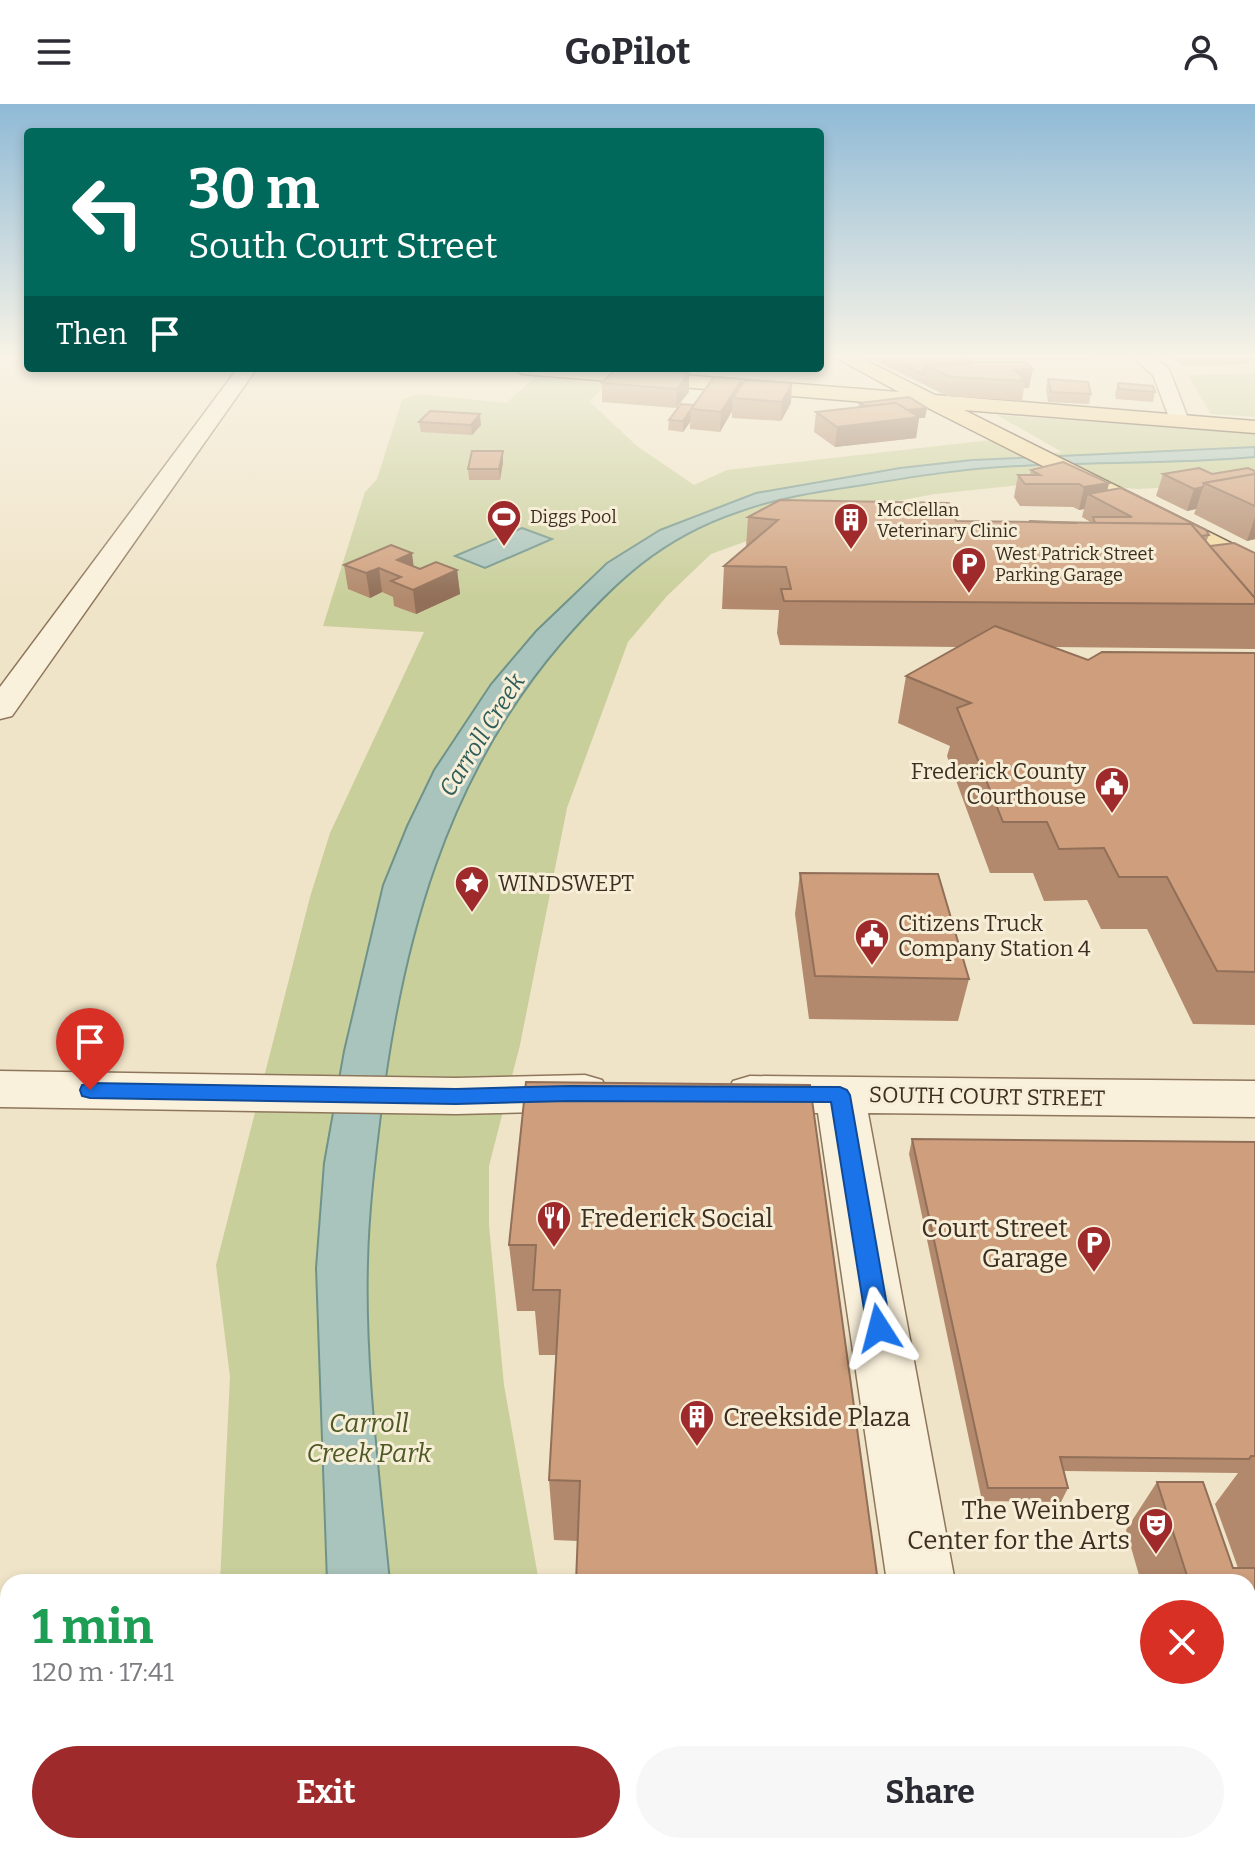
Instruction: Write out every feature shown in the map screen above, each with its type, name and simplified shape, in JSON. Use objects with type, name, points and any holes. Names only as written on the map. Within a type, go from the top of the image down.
[{"type":"main road","points":[[1001,436],[1255,565]]},
{"type":"street","points":[[0,709],[199,436]]},
{"type":"street","points":[[0,1089],[456,1096],[633,1094]]},
{"type":"street","name":"SOUTH COURT STREET","points":[[712,1094],[1255,1099]]},
{"type":"street","points":[[840,1095],[920,1574]]},
{"type":"green space","name":"Carroll Creek Park","points":[[391,436],[626,436],[694,485],[727,470],[990,440],[1026,457],[1062,452],[1033,436],[1255,436],[1255,483],[1138,489],[1048,482],[935,494],[816,516],[711,554],[667,596],[628,642],[567,808],[520,1045],[489,1166],[489,1225],[504,1385],[538,1574],[220,1574],[230,1377],[216,1265],[310,897],[330,833],[424,632],[323,626],[365,492],[377,479]]},
{"type":"water","name":"Carroll Creek","points":[[1255,447],[1255,457],[959,471],[768,503],[711,523],[662,549],[620,582],[561,644],[521,696],[487,750],[459,807],[417,926],[390,1051],[369,1244],[371,1382],[389,1574],[327,1574],[316,1268],[324,1163],[344,1051],[383,885],[434,770],[491,684],[536,631],[607,563],[660,530],[756,493],[900,468],[972,460]]},
{"type":"water","name":"Diggs Pool","points":[[522,528],[552,539],[485,568],[455,556]]},
{"type":"building","points":[[472,451],[503,451],[499,469],[468,469]]},
{"type":"building","points":[[1063,462],[1109,483],[1084,487],[1079,484],[1025,484],[1018,475],[1040,475],[1031,470]]},
{"type":"building","points":[[1199,468],[1212,474],[1248,468],[1255,474],[1204,483],[1203,487],[1194,489],[1163,474]]},
{"type":"building","points":[[1255,474],[1255,506],[1204,483]]},
{"type":"building","points":[[1121,488],[1206,530],[1209,535],[1201,536],[1191,524],[1095,523],[1093,517],[1132,517],[1088,494]]},
{"type":"building","points":[[780,500],[949,503],[956,521],[1191,524],[1255,598],[1255,604],[784,601],[781,589],[791,589],[786,567],[724,566],[778,520],[748,517]]},
{"type":"building","points":[[1234,543],[1255,553],[1255,598],[1210,546]]},
{"type":"building","points":[[391,545],[412,553],[397,560],[420,569],[436,562],[457,570],[413,590],[391,581],[401,577],[379,568],[366,573],[344,565]]},
{"type":"building","name":"Frederick County Courthouse","points":[[995,626],[1088,660],[1102,652],[1255,653],[1255,972],[1217,971],[1167,877],[1119,877],[1104,848],[1059,849],[1047,822],[1003,822],[957,708],[971,703],[906,676]]},
{"type":"building","points":[[800,873],[938,874],[969,979],[815,976]]},
{"type":"building","name":"Creekside Plaza","points":[[526,1082],[810,1085],[877,1574],[576,1574],[580,1481],[549,1480],[560,1290],[533,1290],[536,1245],[509,1245]]},
{"type":"building","name":"Court Street Garage","points":[[912,1139],[1255,1142],[1255,1456],[1249,1459],[1060,1457],[1068,1488],[988,1488]]},
{"type":"building","points":[[1157,1482],[1203,1482],[1233,1568],[1255,1568],[1255,1574],[1186,1574]]},
{"type":"place","name":"Diggs Pool","points":[[504,548]]},
{"type":"place","name":"McClellan Veterinary Clinic","points":[[851,551]]},
{"type":"place","name":"West Patrick Street Parking Garage","points":[[969,595]]},
{"type":"place","name":"Frederick County Courthouse","points":[[1112,815]]},
{"type":"place","name":"WINDSWEPT","points":[[472,914]]},
{"type":"place","name":"Citizens Truck Company Station 4","points":[[872,967]]},
{"type":"place","name":"Frederick Social","points":[[554,1249]]},
{"type":"place","name":"Court Street Garage","points":[[1094,1274]]},
{"type":"place","name":"Creekside Plaza","points":[[697,1448]]},
{"type":"place","name":"The Weinberg Center for the Arts","points":[[1156,1556]]},
{"type":"route","points":[[90,1090],[456,1096],[569,1093],[840,1095],[879,1328]]}]
